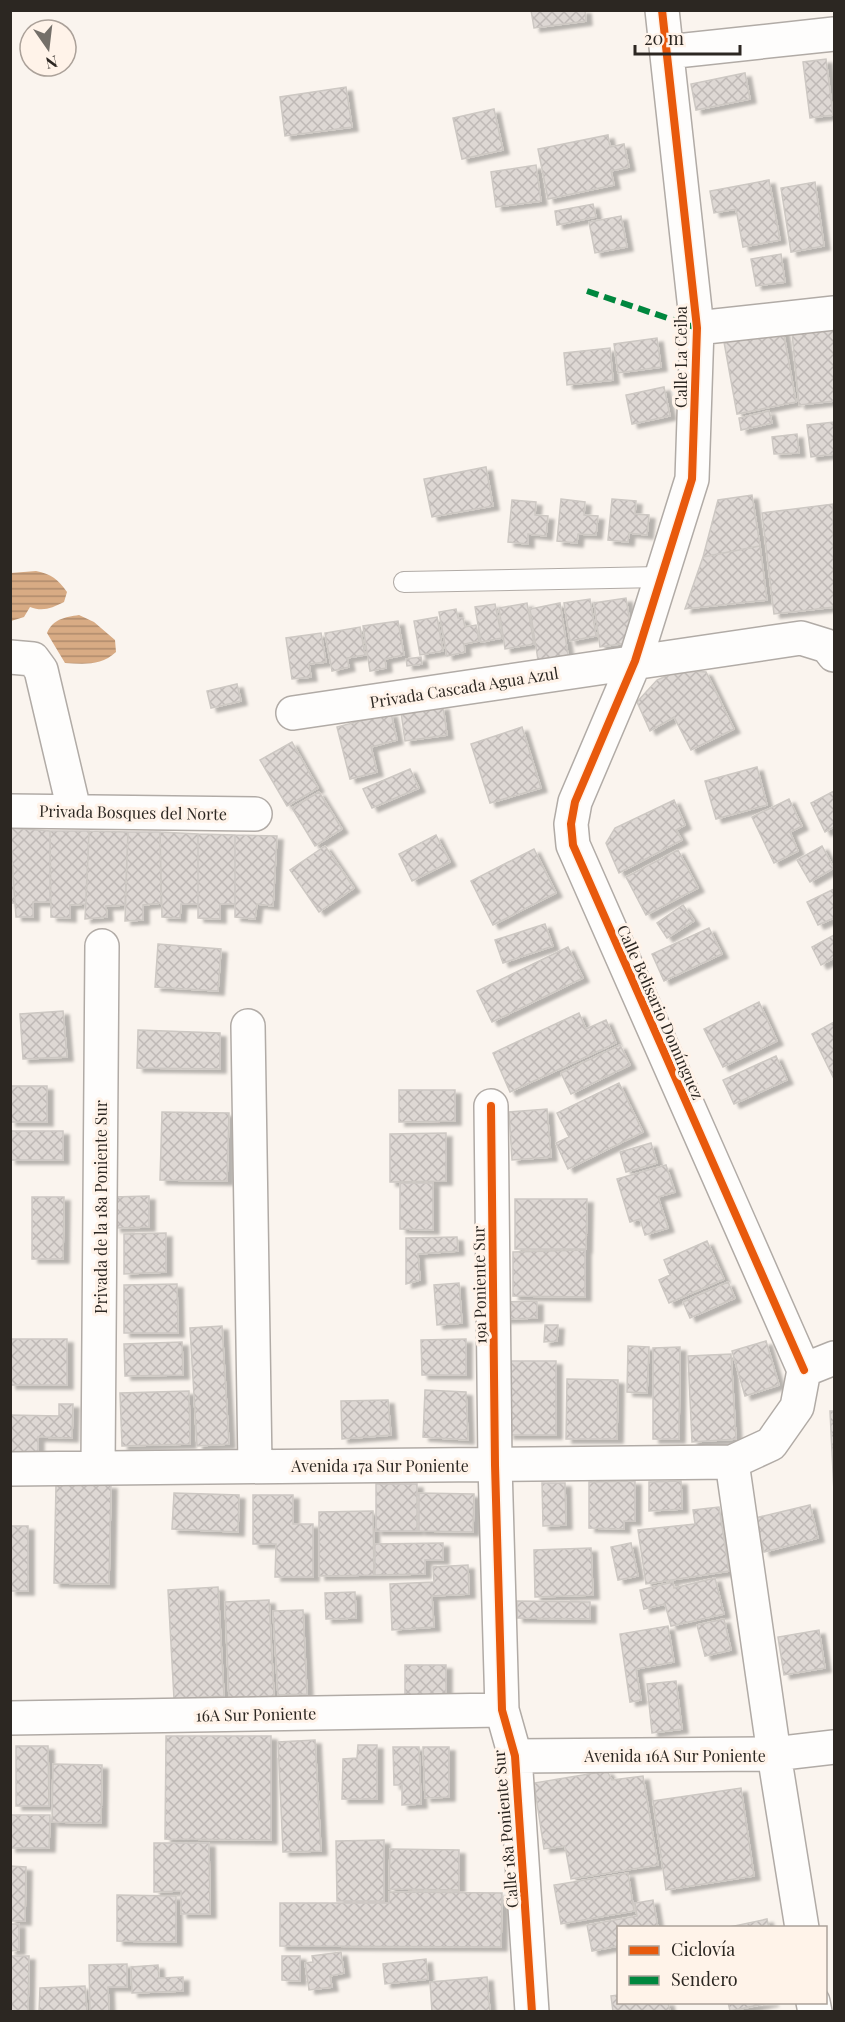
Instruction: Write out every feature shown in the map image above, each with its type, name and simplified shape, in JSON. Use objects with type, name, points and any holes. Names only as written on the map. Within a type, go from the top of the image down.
[{"type":"street","name":"Calle La Ceiba","points":[[635,661],[692,479],[697,328],[662,10]]},
{"type":"street","points":[[667,52],[834,34]]},
{"type":"street","points":[[697,328],[834,313]]},
{"type":"street","name":"Privada Cascada Agua Azul","points":[[293,713],[635,661],[801,639],[831,651]]},
{"type":"street","points":[[22,658],[41,670],[74,810]]},
{"type":"street","name":"Calle Belisario Domínguez","points":[[635,661],[575,802],[571,824],[573,845],[804,1370]]},
{"type":"street","name":"Privada Bosques del Norte","points":[[10,811],[255,814]]},
{"type":"street","name":"Privada de la 18a Poniente Sur","points":[[98,1467],[102,946]]},
{"type":"street","points":[[249,1026],[255,1466]]},
{"type":"street","name":"19a Poniente Sur","points":[[491,1106],[495,1465]]},
{"type":"street","points":[[804,1370],[834,1358]]},
{"type":"street","name":"Avenida 17a Sur Poniente","points":[[10,1469],[732,1462],[771,1444],[797,1407],[804,1370]]},
{"type":"street","points":[[732,1462],[801,1926]]},
{"type":"street","name":"Calle 18a Poniente Sur","points":[[495,1465],[502,1710],[515,1756],[532,2012]]},
{"type":"street","name":"16A Sur Poniente","points":[[10,1718],[502,1710]]},
{"type":"street","name":"Avenida 16A Sur Poniente","points":[[515,1756],[774,1754],[834,1747]]},
{"type":"lane","points":[[404,582],[661,577]]},
{"type":"shaded area","points":[[36,571],[54,578],[60,584],[67,592],[64,602],[47,609],[30,607],[24,617],[11,621],[11,573]]},
{"type":"shaded area","points":[[79,615],[94,622],[115,640],[116,652],[98,662],[65,663],[47,633],[56,622]]},
{"type":"building","points":[[531,10],[585,10],[586,21],[534,28]]},
{"type":"building","points":[[826,59],[833,115],[810,118],[803,62]]},
{"type":"building","points":[[745,73],[750,99],[696,110],[691,84]]},
{"type":"building","points":[[346,87],[352,127],[285,136],[280,97]]},
{"type":"building","points":[[494,109],[503,150],[462,159],[453,118]]},
{"type":"building","points":[[608,135],[610,147],[624,144],[629,167],[611,171],[614,185],[548,199],[538,149]]},
{"type":"building","points":[[536,165],[541,201],[496,207],[491,172]]},
{"type":"building","points":[[769,180],[780,240],[743,247],[736,209],[714,213],[710,191]]},
{"type":"building","points":[[815,182],[824,246],[791,252],[781,188]]},
{"type":"building","points":[[593,204],[596,217],[557,225],[555,211]]},
{"type":"building","points":[[621,216],[627,247],[595,253],[589,222]]},
{"type":"building","points":[[781,254],[785,282],[756,286],[751,259]]},
{"type":"building","points":[[834,328],[834,401],[799,405],[792,333]]},
{"type":"building","points":[[783,330],[796,402],[737,414],[724,342]]},
{"type":"building","points":[[657,338],[661,367],[618,373],[614,344]]},
{"type":"building","points":[[610,348],[613,380],[567,385],[564,353]]},
{"type":"building","points":[[664,387],[670,416],[632,424],[626,395]]},
{"type":"building","points":[[769,411],[772,423],[741,430],[739,418]]},
{"type":"building","points":[[834,422],[834,454],[811,457],[807,425]]},
{"type":"building","points":[[797,434],[799,453],[774,454],[772,437]]},
{"type":"building","points":[[486,467],[493,506],[432,517],[424,479]]},
{"type":"building","points":[[752,495],[760,546],[703,557],[718,500]]},
{"type":"building","points":[[561,499],[585,502],[584,515],[598,516],[596,535],[578,534],[577,543],[557,541]]},
{"type":"building","points":[[612,499],[636,501],[635,514],[649,515],[647,535],[629,533],[628,542],[608,540]]},
{"type":"building","points":[[512,500],[536,502],[535,515],[548,516],[546,536],[528,534],[528,544],[508,542]]},
{"type":"building","points":[[833,504],[834,607],[774,614],[762,513]]},
{"type":"building","points":[[760,546],[767,600],[685,609],[703,557]]},
{"type":"building","points":[[626,598],[633,642],[600,647],[594,603]]},
{"type":"building","points":[[590,599],[596,636],[570,641],[564,603]]},
{"type":"building","points":[[527,603],[534,644],[505,649],[499,608]]},
{"type":"building","points":[[560,603],[568,655],[538,660],[530,609]]},
{"type":"building","points":[[495,604],[502,638],[481,642],[475,607]]},
{"type":"building","points":[[456,609],[458,618],[463,618],[465,627],[476,625],[479,641],[464,644],[465,652],[447,656],[439,612]]},
{"type":"building","points":[[437,617],[443,651],[420,655],[414,621]]},
{"type":"building","points":[[398,621],[404,655],[385,659],[386,668],[370,671],[363,626]]},
{"type":"building","points":[[360,627],[365,655],[347,658],[349,667],[332,671],[325,633]]},
{"type":"building","points":[[321,633],[326,662],[309,664],[311,677],[292,679],[286,638]]},
{"type":"building","points":[[421,657],[422,664],[407,666],[406,659]]},
{"type":"building","points":[[679,670],[706,672],[734,729],[691,750],[674,717],[650,731],[637,702],[657,680]]},
{"type":"building","points":[[237,684],[241,701],[211,708],[207,691]]},
{"type":"building","points":[[443,706],[447,735],[405,741],[401,712]]},
{"type":"building","points":[[391,713],[397,740],[371,747],[377,772],[350,779],[337,727]]},
{"type":"building","points":[[522,727],[541,788],[490,803],[471,744]]},
{"type":"building","points":[[292,742],[318,788],[287,806],[260,760]]},
{"type":"building","points":[[757,767],[767,805],[716,819],[705,781]]},
{"type":"building","points":[[410,769],[419,788],[372,808],[363,789]]},
{"type":"building","points":[[834,791],[834,827],[825,832],[811,803]]},
{"type":"building","points":[[319,792],[342,829],[315,846],[292,808]]},
{"type":"building","points":[[789,799],[802,826],[790,832],[798,851],[774,863],[752,817]]},
{"type":"building","points":[[674,800],[685,825],[676,830],[682,840],[619,873],[606,843],[615,828]]},
{"type":"building","points":[[10,828],[50,831],[50,902],[33,902],[33,917],[16,917]]},
{"type":"building","points":[[50,831],[89,831],[86,904],[70,905],[70,918],[51,917]]},
{"type":"building","points":[[89,831],[128,832],[125,905],[106,906],[107,917],[85,919]]},
{"type":"building","points":[[128,832],[160,832],[161,903],[143,905],[143,920],[125,921]]},
{"type":"building","points":[[160,832],[198,834],[198,904],[181,904],[180,918],[162,917]]},
{"type":"building","points":[[198,834],[235,835],[235,904],[220,904],[220,919],[198,918]]},
{"type":"building","points":[[235,835],[277,836],[273,906],[257,904],[255,919],[235,917]]},
{"type":"building","points":[[436,835],[450,862],[412,881],[399,854]]},
{"type":"building","points":[[10,839],[15,903],[10,903]]},
{"type":"building","points":[[325,846],[354,888],[319,912],[290,870]]},
{"type":"building","points":[[822,846],[834,868],[810,882],[797,860]]},
{"type":"building","points":[[534,849],[556,893],[493,925],[471,881]]},
{"type":"building","points":[[678,850],[698,888],[646,915],[626,877]]},
{"type":"building","points":[[834,889],[834,918],[818,925],[807,902]]},
{"type":"building","points":[[683,905],[694,921],[667,938],[657,923]]},
{"type":"building","points":[[545,924],[553,946],[503,963],[495,940]]},
{"type":"building","points":[[709,928],[722,954],[664,981],[652,954]]},
{"type":"building","points":[[834,935],[834,958],[821,965],[812,947]]},
{"type":"building","points":[[158,944],[221,949],[218,991],[155,987]]},
{"type":"building","points":[[568,947],[583,978],[492,1022],[477,991]]},
{"type":"building","points":[[759,1002],[777,1041],[723,1067],[704,1029]]},
{"type":"building","points":[[63,1011],[67,1057],[23,1059],[20,1014]]},
{"type":"building","points":[[579,1013],[586,1029],[606,1020],[616,1043],[510,1092],[493,1053]]},
{"type":"building","points":[[834,1022],[834,1079],[812,1034]]},
{"type":"building","points":[[138,1030],[220,1033],[220,1069],[137,1068]]},
{"type":"building","points":[[620,1045],[630,1065],[571,1094],[561,1073]]},
{"type":"building","points":[[776,1056],[787,1080],[734,1104],[723,1080]]},
{"type":"building","points":[[619,1083],[643,1132],[568,1169],[556,1143],[569,1137],[557,1113]]},
{"type":"building","points":[[10,1086],[47,1086],[47,1122],[10,1122]]},
{"type":"building","points":[[399,1090],[455,1090],[455,1121],[399,1122]]},
{"type":"building","points":[[547,1109],[551,1157],[512,1160],[509,1112]]},
{"type":"building","points":[[162,1112],[229,1113],[227,1181],[160,1180]]},
{"type":"building","points":[[10,1131],[63,1131],[63,1160],[10,1160]]},
{"type":"building","points":[[446,1133],[446,1181],[390,1182],[390,1134]]},
{"type":"building","points":[[651,1143],[657,1163],[626,1172],[620,1152]]},
{"type":"building","points":[[666,1165],[675,1192],[658,1197],[668,1228],[645,1235],[640,1219],[630,1222],[617,1179]]},
{"type":"building","points":[[400,1183],[433,1183],[433,1230],[400,1229]]},
{"type":"building","points":[[149,1196],[149,1227],[115,1228],[113,1197]]},
{"type":"building","points":[[32,1197],[64,1197],[63,1259],[32,1259]]},
{"type":"building","points":[[515,1199],[587,1199],[586,1249],[515,1249]]},
{"type":"building","points":[[166,1233],[166,1272],[124,1274],[124,1234]]},
{"type":"building","points":[[457,1237],[458,1251],[418,1254],[420,1280],[406,1284],[406,1238]]},
{"type":"building","points":[[707,1241],[724,1279],[669,1303],[659,1280],[670,1275],[664,1260]]},
{"type":"building","points":[[585,1250],[585,1297],[513,1296],[513,1252]]},
{"type":"building","points":[[728,1282],[735,1298],[690,1318],[683,1302]]},
{"type":"building","points":[[459,1283],[462,1323],[437,1325],[434,1285]]},
{"type":"building","points":[[177,1284],[178,1333],[124,1333],[124,1285]]},
{"type":"building","points":[[537,1301],[537,1318],[504,1319],[504,1302]]},
{"type":"building","points":[[545,1325],[558,1325],[557,1341],[544,1342]]},
{"type":"building","points":[[222,1326],[229,1444],[197,1446],[190,1328]]},
{"type":"building","points":[[10,1339],[67,1339],[67,1385],[10,1385]]},
{"type":"building","points":[[466,1339],[466,1375],[422,1375],[421,1340]]},
{"type":"building","points":[[766,1341],[779,1385],[745,1396],[732,1351]]},
{"type":"building","points":[[182,1342],[183,1375],[125,1376],[124,1344]]},
{"type":"building","points":[[628,1346],[649,1347],[647,1393],[627,1392]]},
{"type":"building","points":[[680,1347],[679,1439],[653,1439],[653,1348]]},
{"type":"building","points":[[731,1354],[736,1439],[692,1442],[688,1356]]},
{"type":"building","points":[[508,1361],[556,1361],[556,1435],[508,1435]]},
{"type":"building","points":[[567,1379],[618,1380],[617,1439],[566,1439]]},
{"type":"building","points":[[425,1390],[466,1392],[468,1440],[423,1437]]},
{"type":"building","points":[[189,1391],[190,1444],[122,1446],[120,1393]]},
{"type":"building","points":[[388,1400],[391,1435],[342,1439],[341,1401]]},
{"type":"building","points":[[59,1404],[73,1404],[72,1438],[38,1437],[38,1453],[10,1453],[10,1415],[59,1416]]},
{"type":"building","points":[[830,1411],[834,1411],[834,1492]]},
{"type":"building","points":[[635,1481],[635,1521],[624,1521],[624,1529],[589,1528],[589,1482]]},
{"type":"building","points":[[681,1481],[682,1509],[649,1511],[649,1482]]},
{"type":"building","points":[[542,1483],[565,1483],[566,1525],[543,1526]]},
{"type":"building","points":[[56,1484],[111,1485],[109,1584],[54,1583]]},
{"type":"building","points":[[376,1484],[417,1484],[417,1531],[376,1531]]},
{"type":"building","points":[[174,1493],[239,1495],[238,1532],[172,1529]]},
{"type":"building","points":[[419,1493],[474,1494],[473,1532],[419,1531]]},
{"type":"building","points":[[253,1495],[293,1495],[293,1524],[313,1524],[313,1577],[275,1577],[276,1544],[253,1544]]},
{"type":"building","points":[[810,1505],[818,1538],[764,1552],[755,1518]]},
{"type":"building","points":[[719,1507],[729,1571],[646,1584],[638,1530],[695,1524],[693,1510]]},
{"type":"building","points":[[373,1511],[374,1575],[319,1576],[319,1512]]},
{"type":"building","points":[[10,1526],[28,1526],[28,1591],[10,1591]]},
{"type":"building","points":[[443,1543],[443,1560],[425,1560],[425,1574],[375,1575],[375,1544]]},
{"type":"building","points":[[631,1543],[638,1576],[618,1580],[611,1547]]},
{"type":"building","points":[[591,1548],[593,1595],[535,1597],[534,1550]]},
{"type":"building","points":[[468,1565],[469,1594],[432,1596],[434,1627],[392,1630],[390,1584],[434,1582],[433,1567]]},
{"type":"building","points":[[715,1578],[724,1614],[671,1626],[665,1604],[644,1609],[640,1590],[673,1582],[674,1588]]},
{"type":"building","points":[[218,1587],[224,1696],[174,1699],[168,1590]]},
{"type":"building","points":[[355,1592],[356,1618],[326,1619],[325,1593]]},
{"type":"building","points":[[269,1600],[274,1696],[229,1698],[225,1602]]},
{"type":"building","points":[[517,1601],[590,1602],[590,1619],[517,1618]]},
{"type":"building","points":[[303,1610],[307,1694],[278,1695],[273,1611]]},
{"type":"building","points":[[724,1619],[731,1650],[705,1656],[697,1625]]},
{"type":"building","points":[[668,1626],[674,1662],[636,1669],[641,1700],[630,1702],[620,1634]]},
{"type":"building","points":[[819,1630],[825,1668],[784,1675],[778,1637]]},
{"type":"building","points":[[405,1665],[446,1665],[446,1699],[405,1699]]},
{"type":"building","points":[[676,1681],[682,1729],[652,1733],[647,1684]]},
{"type":"building","points":[[166,1736],[271,1736],[271,1840],[165,1839]]},
{"type":"building","points":[[315,1740],[321,1851],[283,1852],[278,1742]]},
{"type":"building","points":[[358,1745],[377,1745],[377,1799],[342,1799],[343,1759],[357,1758]]},
{"type":"building","points":[[16,1746],[48,1746],[49,1806],[16,1806]]},
{"type":"building","points":[[393,1747],[419,1747],[421,1804],[402,1805],[402,1785],[394,1785]]},
{"type":"building","points":[[423,1747],[449,1747],[449,1797],[425,1798]]},
{"type":"building","points":[[53,1764],[102,1765],[101,1823],[52,1822]]},
{"type":"building","points":[[607,1771],[612,1780],[643,1776],[658,1865],[571,1879],[565,1846],[544,1849],[534,1783]]},
{"type":"building","points":[[741,1788],[754,1876],[666,1890],[653,1801]]},
{"type":"building","points":[[10,1815],[50,1815],[49,1848],[10,1848]]},
{"type":"building","points":[[384,1840],[384,1901],[337,1901],[336,1841]]},
{"type":"building","points":[[154,1843],[209,1843],[210,1914],[181,1914],[181,1891],[154,1892]]},
{"type":"building","points":[[390,1849],[459,1850],[459,1890],[389,1889]]},
{"type":"building","points":[[10,1866],[26,1867],[25,1921],[10,1921]]},
{"type":"building","points":[[628,1873],[634,1911],[561,1924],[554,1885]]},
{"type":"building","points":[[389,1892],[502,1893],[501,1947],[280,1946],[280,1903],[389,1903]]},
{"type":"building","points":[[117,1895],[176,1896],[176,1942],[117,1941]]},
{"type":"building","points":[[653,1900],[658,1926],[617,1926],[617,1946],[592,1951],[587,1925],[637,1916],[635,1903]]},
{"type":"building","points":[[767,1919],[769,1926],[734,1926]]},
{"type":"building","points":[[10,1924],[19,1924],[19,1950],[10,1951]]},
{"type":"building","points":[[341,1952],[344,1973],[330,1976],[332,1987],[309,1990],[305,1963],[313,1962],[312,1956]]},
{"type":"building","points":[[10,1956],[29,1956],[28,2012],[10,2012]]},
{"type":"building","points":[[282,1956],[300,1956],[300,1981],[282,1980]]},
{"type":"building","points":[[426,1959],[428,1979],[385,1984],[383,1964]]},
{"type":"building","points":[[127,1964],[127,1987],[108,1987],[109,2012],[90,2012],[89,1965]]},
{"type":"building","points":[[158,1965],[159,1978],[183,1977],[183,1991],[132,1993],[131,1967]]},
{"type":"building","points":[[487,1977],[490,2012],[432,2012],[430,1982]]},
{"type":"building","points":[[85,1986],[87,2012],[39,2012],[40,1988]]},
{"type":"building","points":[[617,1995],[617,2004],[668,2004],[670,2012],[613,2012],[611,1996]]},
{"type":"building","points":[[728,2004],[763,2004],[730,2011]]},
{"type":"marked path","points":[[587,291],[697,328]]},
{"type":"cycle path","points":[[662,10],[697,328],[692,479],[635,661],[575,802],[571,824],[573,845],[804,1370]]},
{"type":"cycle path","points":[[491,1106],[495,1465],[502,1710],[515,1756],[532,2012]]}]
